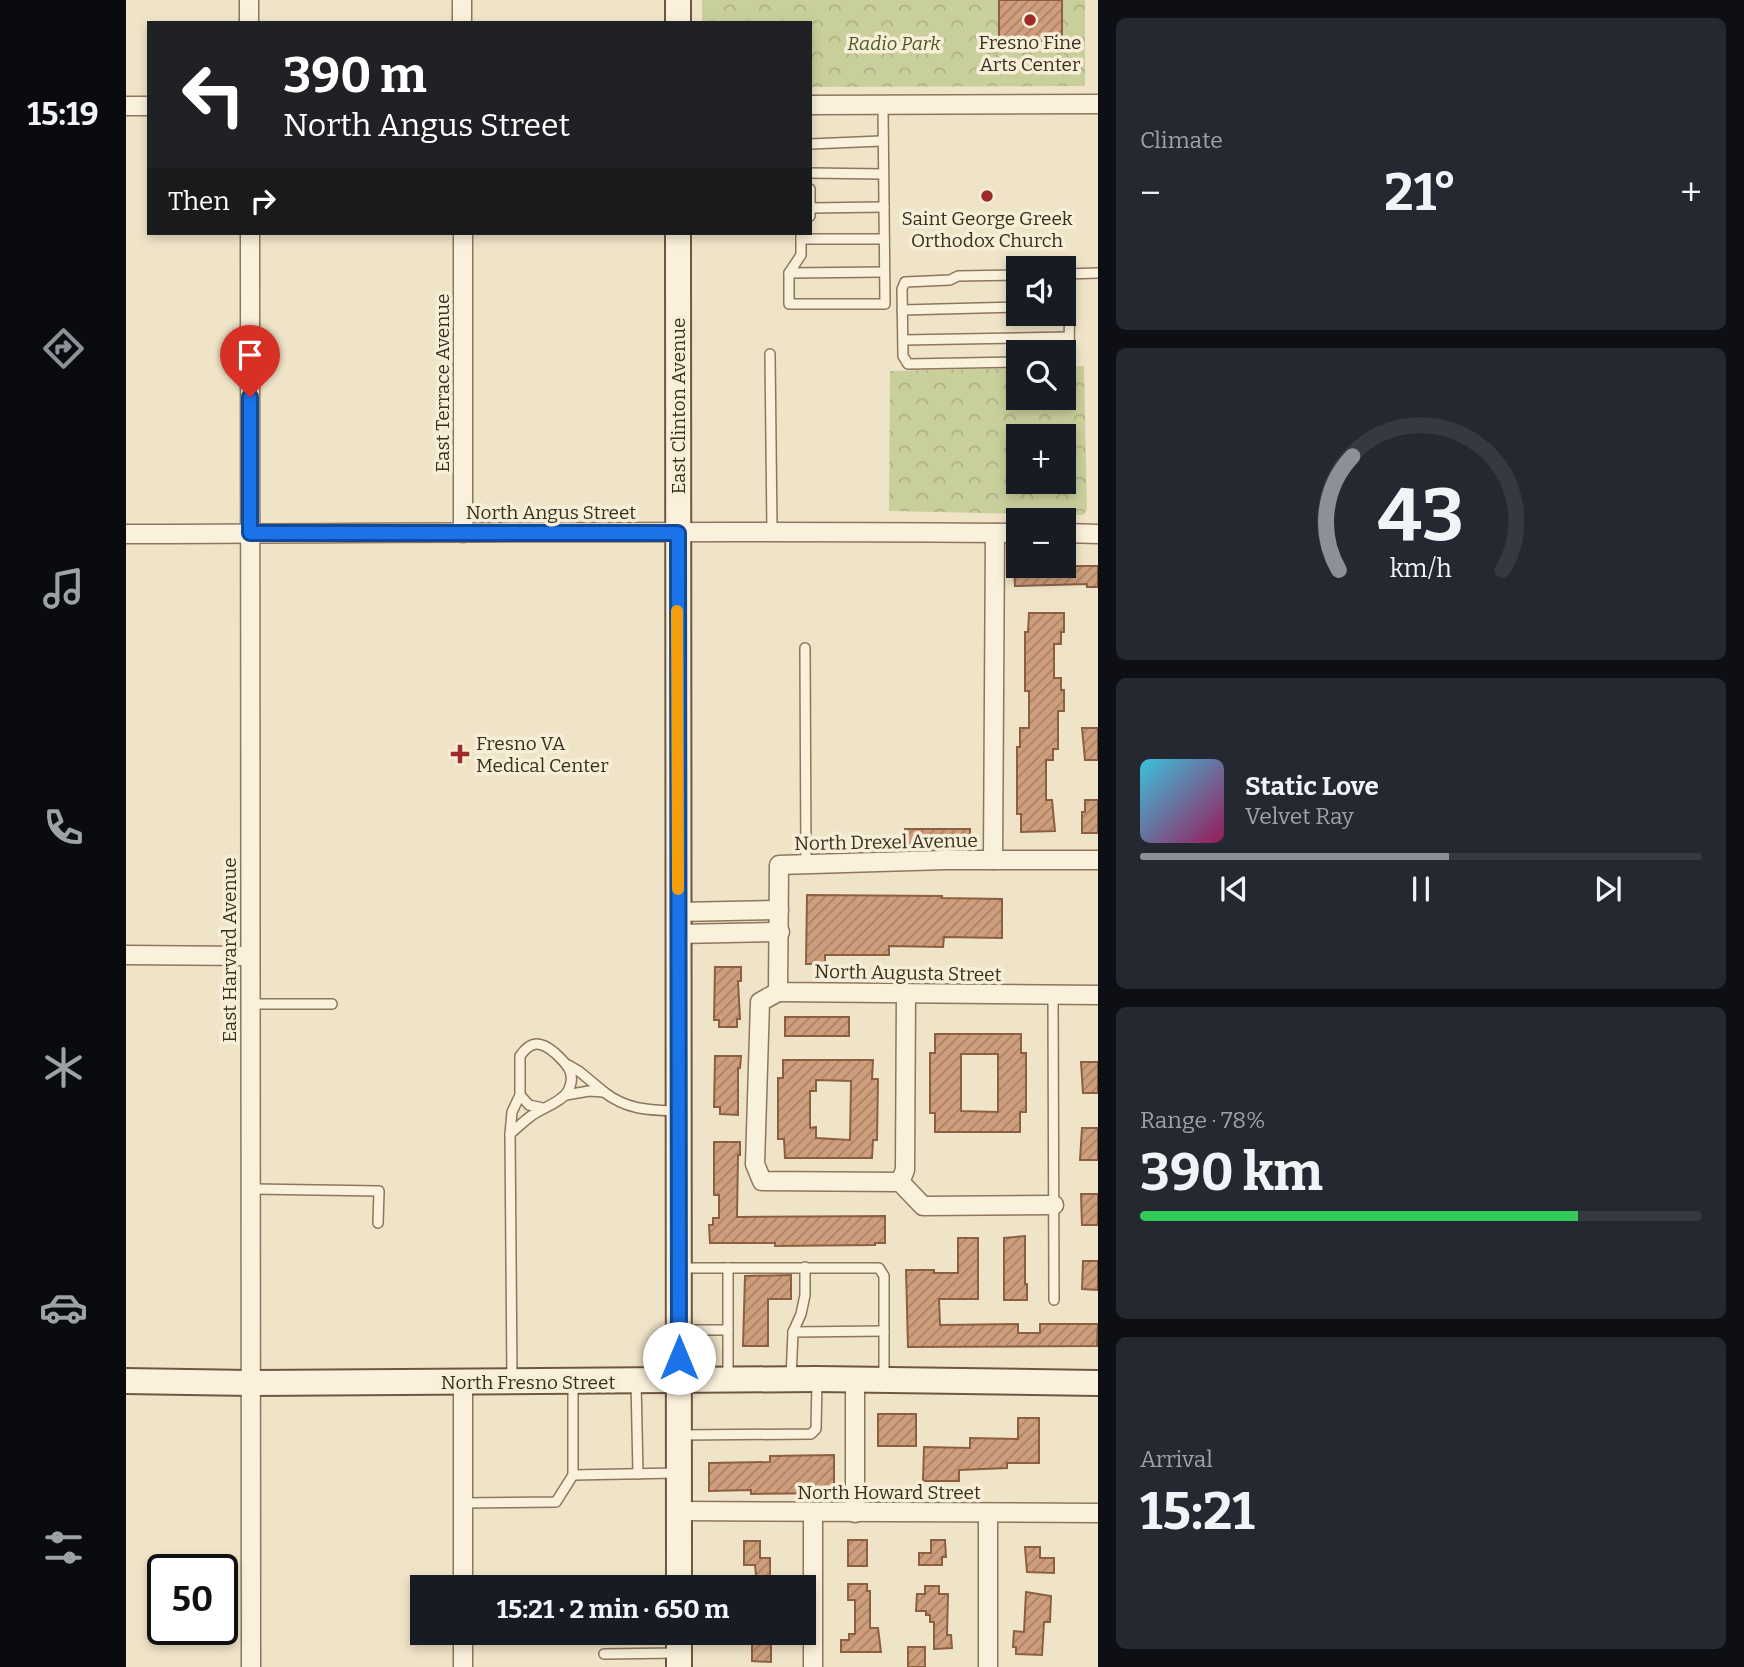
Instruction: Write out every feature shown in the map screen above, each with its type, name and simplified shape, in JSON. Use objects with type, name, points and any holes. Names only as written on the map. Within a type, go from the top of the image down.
[{"type":"main road","points":[[678,0],[678,21]]},
{"type":"main road","name":"East Clinton Avenue","points":[[678,235],[679,1575]]},
{"type":"main road","name":"North Fresno Street","points":[[126,1381],[512,1382],[817,1379],[855,1382],[1098,1383]]},
{"type":"street","points":[[249,0],[249,21]]},
{"type":"street","points":[[462,0],[462,21]]},
{"type":"street","points":[[812,105],[1098,104]]},
{"type":"street","points":[[126,106],[147,106]]},
{"type":"street","name":"East Harvard Avenue","points":[[250,235],[251,1667]]},
{"type":"street","name":"East Terrace Avenue","points":[[463,235],[463,533]]},
{"type":"street","name":"North Angus Street","points":[[126,534],[678,533],[772,530],[1006,533]]},
{"type":"street","points":[[993,860],[995,533]]},
{"type":"street","points":[[1076,533],[1098,534]]},
{"type":"street","name":"North Drexel Avenue","points":[[779,910],[779,865],[1098,860]]},
{"type":"street","points":[[678,923],[779,910],[778,992],[760,1002],[755,1164],[762,1181],[900,1182],[923,1206],[1054,1205]]},
{"type":"street","points":[[678,923],[780,932]]},
{"type":"street","points":[[126,955],[250,956]]},
{"type":"street","name":"North Augusta Street","points":[[778,992],[1098,995]]},
{"type":"street","points":[[900,1182],[905,1170],[906,993]]},
{"type":"street","points":[[463,1382],[463,1575]]},
{"type":"street","points":[[855,1382],[855,1513]]},
{"type":"street","name":"North Howard Street","points":[[679,1511],[1098,1513]]},
{"type":"street","points":[[813,1513],[813,1667]]},
{"type":"street","points":[[988,1514],[988,1667]]},
{"type":"street","points":[[463,1645],[463,1667]]},
{"type":"lane","points":[[883,105],[881,141],[884,207],[884,239],[884,304],[789,304],[789,272],[801,255],[801,236],[884,239]]},
{"type":"lane","points":[[812,144],[881,141]]},
{"type":"lane","points":[[812,173],[883,174]]},
{"type":"lane","points":[[812,208],[884,207]]},
{"type":"lane","points":[[789,272],[884,272]]},
{"type":"lane","points":[[1076,274],[1098,273]]},
{"type":"lane","points":[[1006,275],[958,276],[950,280],[905,282],[902,289],[903,356],[908,364],[1006,362]]},
{"type":"lane","points":[[902,310],[1006,307]]},
{"type":"lane","points":[[903,341],[1069,337],[1068,326]]},
{"type":"lane","points":[[771,354],[772,530]]},
{"type":"lane","points":[[806,648],[806,864]]},
{"type":"lane","points":[[1053,996],[1054,1300]]},
{"type":"lane","points":[[250,1004],[332,1004]]},
{"type":"lane","points":[[512,1382],[510,1134],[512,1112],[520,1095],[520,1056],[532,1043],[539,1042],[604,1092],[629,1107],[678,1111]]},
{"type":"lane","points":[[566,1095],[571,1080],[568,1065]]},
{"type":"lane","points":[[510,1134],[542,1108],[566,1095],[589,1091],[604,1092]]},
{"type":"lane","points":[[520,1095],[529,1105],[542,1108]]},
{"type":"lane","points":[[250,1189],[379,1191],[378,1223]]},
{"type":"lane","points":[[791,1380],[793,1332],[805,1295],[805,1267]]},
{"type":"lane","points":[[679,1268],[879,1268],[884,1276],[884,1382]]},
{"type":"lane","points":[[727,1268],[728,1380]]},
{"type":"lane","points":[[679,1330],[727,1330]]},
{"type":"lane","points":[[793,1332],[884,1331]]},
{"type":"lane","points":[[679,1435],[811,1434],[816,1429],[817,1379]]},
{"type":"lane","points":[[463,1503],[556,1502],[573,1475],[573,1381]]},
{"type":"lane","points":[[636,1381],[638,1474]]},
{"type":"lane","points":[[573,1475],[679,1473]]},
{"type":"lane","points":[[604,1654],[679,1651]]},
{"type":"green space","name":"Radio Park","points":[[702,0],[1085,0],[1085,86],[812,87],[812,21],[702,21]]},
{"type":"green space","points":[[1076,366],[1084,366],[1087,510],[1083,515],[1076,515],[1076,508],[1006,508],[1006,513],[889,511],[890,371],[1006,368],[1006,410],[1076,410]]},
{"type":"building","name":"Fresno Fine Arts Center","points":[[999,0],[1062,0],[1062,41],[999,41]]},
{"type":"building","points":[[1076,566],[1098,566],[1098,587],[1087,587],[1087,584],[1015,586],[1015,578],[1076,578]]},
{"type":"building","points":[[1029,613],[1064,613],[1061,644],[1054,644],[1054,678],[1061,678],[1064,711],[1058,711],[1058,749],[1053,749],[1053,760],[1046,760],[1046,800],[1052,800],[1055,831],[1021,832],[1021,814],[1017,814],[1017,747],[1020,747],[1020,728],[1029,728],[1029,691],[1025,691],[1025,632],[1028,632]]},
{"type":"building","points":[[1082,728],[1098,728],[1098,760],[1085,760]]},
{"type":"building","points":[[1085,800],[1098,800],[1098,833],[1082,833]]},
{"type":"building","points":[[905,829],[970,829],[970,848],[905,849]]},
{"type":"building","points":[[807,895],[1002,899],[1002,938],[944,937],[943,947],[889,946],[889,955],[825,955],[825,964],[806,964]]},
{"type":"building","points":[[715,967],[741,967],[741,981],[738,981],[740,1019],[737,1019],[737,1027],[719,1027],[719,1020],[714,1020]]},
{"type":"building","points":[[785,1017],[849,1017],[849,1036],[785,1036]]},
{"type":"building","points":[[935,1034],[1021,1034],[1021,1053],[1026,1053],[1026,1112],[1020,1112],[1020,1132],[935,1132],[935,1113],[930,1113],[930,1053],[935,1053]],"holes":[[[961,1054],[998,1054],[998,1112],[961,1111]]]},
{"type":"building","points":[[715,1056],[741,1056],[738,1068],[738,1115],[720,1114],[720,1107],[714,1107]]},
{"type":"building","points":[[783,1060],[873,1060],[872,1079],[878,1079],[877,1140],[873,1140],[872,1158],[785,1158],[784,1139],[778,1139],[778,1078],[783,1078]],"holes":[[[816,1080],[851,1081],[850,1140],[816,1138],[816,1127],[810,1128],[810,1091],[816,1091]]]},
{"type":"building","points":[[1081,1062],[1098,1062],[1098,1093],[1083,1093]]},
{"type":"building","points":[[1082,1128],[1098,1128],[1098,1160],[1080,1160]]},
{"type":"building","points":[[714,1142],[740,1142],[737,1217],[885,1216],[885,1243],[775,1246],[775,1243],[710,1243],[709,1225],[713,1225],[713,1218],[719,1218],[719,1195],[714,1195]]},
{"type":"building","points":[[1081,1194],[1098,1194],[1098,1225],[1082,1225]]},
{"type":"building","points":[[1025,1236],[1027,1300],[1004,1300],[1004,1238]]},
{"type":"building","points":[[958,1238],[978,1238],[978,1299],[939,1299],[940,1325],[1018,1324],[1018,1333],[1040,1333],[1040,1324],[1098,1324],[1097,1346],[908,1347],[906,1270],[958,1273]]},
{"type":"building","points":[[1083,1261],[1098,1261],[1098,1290],[1082,1289]]},
{"type":"building","points":[[791,1275],[791,1299],[768,1299],[768,1346],[743,1346],[745,1276]]},
{"type":"building","points":[[878,1414],[916,1414],[916,1446],[878,1446]]},
{"type":"building","points":[[1018,1418],[1039,1418],[1039,1463],[1007,1463],[1007,1468],[959,1470],[959,1481],[923,1481],[924,1447],[970,1448],[970,1438],[1018,1439]]},
{"type":"building","points":[[834,1455],[834,1493],[751,1494],[751,1490],[709,1491],[709,1463],[770,1462],[770,1456]]},
{"type":"building","points":[[848,1540],[867,1540],[867,1566],[848,1566]]},
{"type":"building","points":[[931,1540],[945,1540],[946,1557],[942,1557],[942,1565],[919,1565],[919,1553],[931,1553]]},
{"type":"building","points":[[744,1541],[760,1541],[760,1558],[770,1558],[770,1575],[756,1575],[755,1565],[744,1565]]},
{"type":"building","points":[[1025,1547],[1040,1547],[1040,1558],[1054,1558],[1054,1573],[1027,1572]]},
{"type":"building","points":[[848,1584],[867,1584],[867,1591],[870,1591],[870,1628],[878,1628],[881,1652],[841,1652],[841,1640],[849,1640],[849,1634],[855,1634],[855,1600],[848,1600]]},
{"type":"building","points":[[925,1586],[939,1586],[939,1594],[948,1594],[947,1635],[951,1635],[952,1648],[934,1649],[934,1622],[930,1622],[930,1615],[926,1615],[926,1611],[916,1611],[917,1594],[925,1594]]},
{"type":"building","points":[[1026,1592],[1051,1596],[1050,1622],[1044,1622],[1042,1655],[1016,1654],[1016,1647],[1013,1647],[1014,1631],[1024,1632]]},
{"type":"building","points":[[752,1645],[771,1645],[771,1662],[752,1661]]},
{"type":"building","points":[[908,1647],[925,1647],[925,1667],[908,1667]]},
{"type":"slow traffic","points":[[677,611],[678,889]]},
{"type":"place","name":"Fresno Fine Arts Center","points":[[1030,20]]},
{"type":"place","name":"Saint George Greek Orthodox Church","points":[[987,196]]},
{"type":"place","name":"Fresno VA Medical Center","points":[[460,754]]},
{"type":"route","points":[[250,397],[250,533],[678,533],[679,1358]]}]
